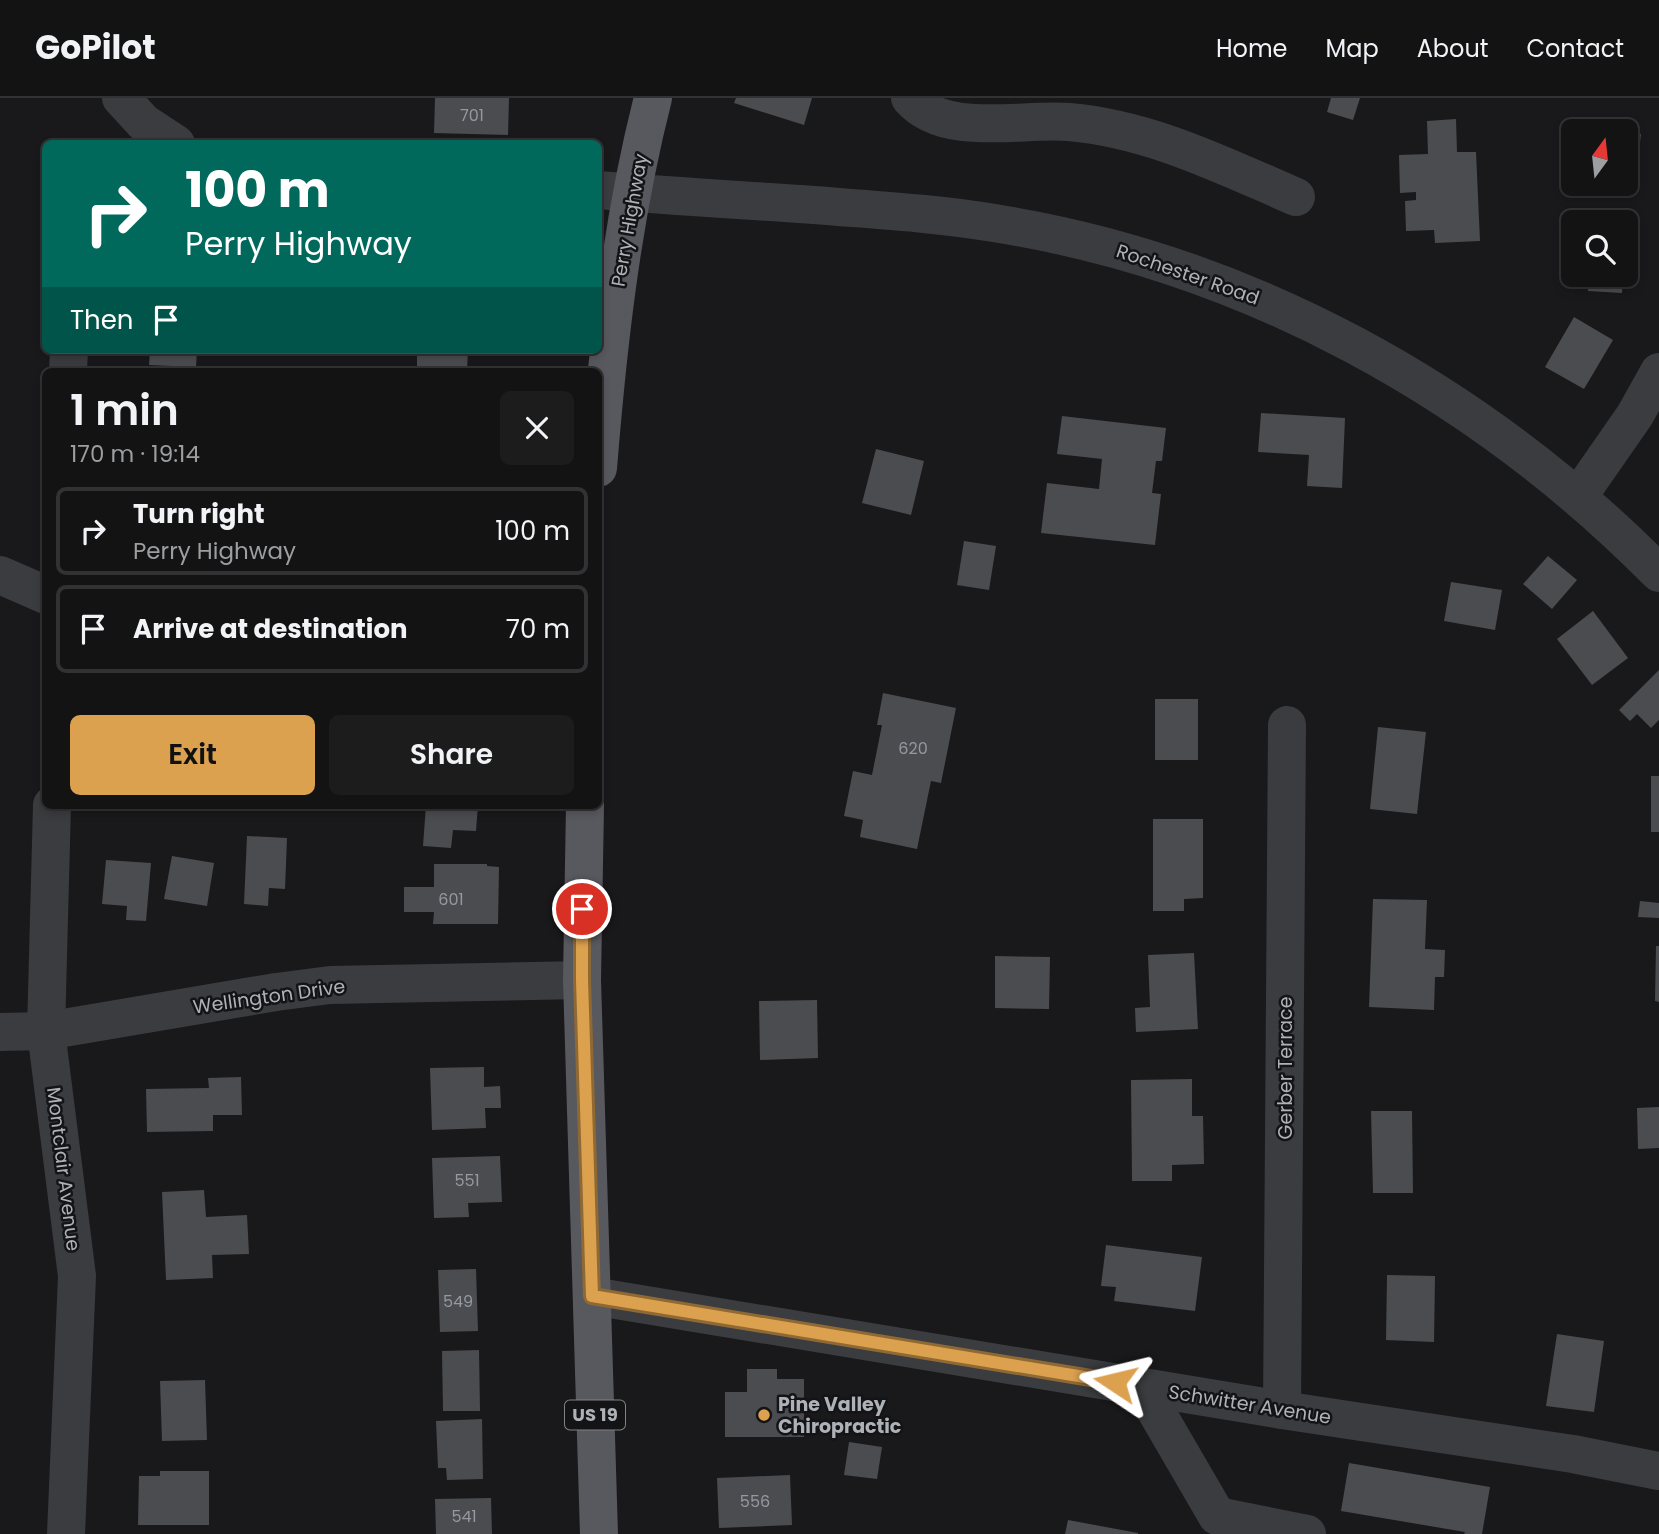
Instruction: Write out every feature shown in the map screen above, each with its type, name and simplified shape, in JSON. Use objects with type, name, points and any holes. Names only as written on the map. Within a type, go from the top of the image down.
[{"type":"main road","name":"Perry Highway","points":[[602,420],[619,272],[616,192],[653,98]]},
{"type":"main road","name":"US 19","points":[[585,809],[582,980],[599,1534]]},
{"type":"street","points":[[121,98],[144,123],[170,140]]},
{"type":"street","points":[[910,98],[930,114],[947,120],[1065,121],[1127,130],[1190,151],[1296,197]]},
{"type":"street","name":"Rochester Road","points":[[616,192],[873,209],[993,223],[1050,233],[1159,261],[1267,302],[1366,351],[1422,383],[1474,416],[1578,497],[1659,573]]},
{"type":"street","points":[[1578,497],[1635,415],[1659,372]]},
{"type":"street","points":[[0,575],[42,593]]},
{"type":"street","name":"Gerber Terrace","points":[[1282,1410],[1287,725]]},
{"type":"street","name":"Montclair Avenue","points":[[52,809],[46,1031],[77,1276],[66,1534]]},
{"type":"street","name":"Wellington Drive","points":[[0,1032],[46,1031],[330,985],[582,980]]},
{"type":"street","name":"Schwitter Avenue","points":[[592,1296],[1282,1410],[1573,1454],[1659,1471]]},
{"type":"street","points":[[1142,1387],[1217,1516],[1307,1534]]},
{"type":"building","points":[[435,98],[509,98],[508,135],[434,133]]},
{"type":"building","points":[[736,98],[812,98],[804,125],[734,103]]},
{"type":"building","points":[[1331,98],[1360,98],[1353,120],[1327,112]]},
{"type":"building","points":[[1456,119],[1457,152],[1476,152],[1480,241],[1435,243],[1434,230],[1406,231],[1405,201],[1416,200],[1416,192],[1400,193],[1399,155],[1428,154],[1427,121]]},
{"type":"building","points":[[1638,134],[1641,134],[1638,158]]},
{"type":"building","points":[[1588,287],[1622,287],[1622,293],[1588,291]]},
{"type":"building","points":[[1574,317],[1613,340],[1584,389],[1545,367]]},
{"type":"building","points":[[150,354],[197,354],[196,367],[149,365]]},
{"type":"building","points":[[417,354],[468,354],[467,368],[417,368]]},
{"type":"building","points":[[1261,413],[1345,418],[1342,488],[1307,486],[1309,455],[1258,452]]},
{"type":"building","points":[[1062,416],[1166,428],[1162,461],[1156,461],[1152,493],[1161,494],[1155,545],[1041,533],[1047,483],[1099,489],[1102,459],[1057,454]]},
{"type":"building","points":[[876,449],[924,461],[911,515],[862,503]]},
{"type":"building","points":[[964,541],[996,546],[989,590],[957,585]]},
{"type":"building","points":[[1548,556],[1577,580],[1552,609],[1523,584]]},
{"type":"building","points":[[1451,582],[1502,590],[1495,630],[1444,621]]},
{"type":"building","points":[[1593,611],[1628,658],[1592,685],[1557,639]]},
{"type":"building","points":[[1659,670],[1659,720],[1651,728],[1637,714],[1630,721],[1619,710]]},
{"type":"building","points":[[883,693],[956,708],[941,783],[931,781],[917,849],[860,837],[863,820],[844,816],[853,771],[872,775],[882,725],[877,725]]},
{"type":"building","points":[[1155,699],[1198,699],[1198,760],[1155,760]]},
{"type":"building","points":[[1378,727],[1426,732],[1417,814],[1370,809]]},
{"type":"building","points":[[1651,776],[1659,776],[1659,832],[1651,832]]},
{"type":"building","points":[[426,809],[478,809],[476,831],[453,830],[451,848],[423,846]]},
{"type":"building","points":[[1153,819],[1203,819],[1203,898],[1184,899],[1184,911],[1153,911]]},
{"type":"building","points":[[247,836],[287,838],[285,889],[269,888],[268,906],[244,904]]},
{"type":"building","points":[[172,856],[214,863],[207,906],[164,899]]},
{"type":"building","points":[[106,860],[151,863],[146,921],[126,920],[127,906],[102,904]]},
{"type":"building","points":[[434,864],[487,864],[499,867],[498,924],[433,924],[434,912],[404,912],[404,887],[434,887]]},
{"type":"building","points":[[1373,899],[1427,900],[1425,949],[1445,950],[1444,977],[1435,977],[1434,1010],[1369,1007]]},
{"type":"building","points":[[1640,901],[1659,903],[1659,918],[1638,917]]},
{"type":"building","points":[[1656,946],[1659,946],[1659,1002],[1655,1001]]},
{"type":"building","points":[[1194,953],[1198,1029],[1136,1032],[1135,1008],[1150,1007],[1148,955]]},
{"type":"building","points":[[995,956],[1050,957],[1049,1009],[995,1008]]},
{"type":"building","points":[[817,1000],[818,1058],[760,1060],[759,1001]]},
{"type":"building","points":[[484,1067],[484,1087],[500,1086],[501,1108],[485,1108],[486,1128],[432,1130],[430,1068]]},
{"type":"building","points":[[241,1077],[242,1115],[213,1115],[213,1131],[147,1132],[146,1089],[209,1088],[208,1078]]},
{"type":"building","points":[[1192,1079],[1192,1116],[1203,1116],[1204,1164],[1172,1165],[1172,1181],[1132,1181],[1131,1080]]},
{"type":"building","points":[[1659,1107],[1659,1148],[1638,1149],[1637,1108]]},
{"type":"building","points":[[1371,1111],[1412,1111],[1413,1193],[1373,1193]]},
{"type":"building","points":[[500,1156],[502,1202],[468,1203],[469,1217],[434,1218],[432,1158]]},
{"type":"building","points":[[204,1190],[206,1217],[247,1215],[249,1254],[212,1255],[213,1278],[166,1280],[162,1192]]},
{"type":"building","points":[[1106,1245],[1202,1257],[1195,1311],[1114,1301],[1116,1287],[1101,1286]]},
{"type":"building","points":[[476,1269],[478,1331],[440,1332],[438,1270]]},
{"type":"building","points":[[1387,1275],[1435,1276],[1434,1342],[1386,1340]]},
{"type":"building","points":[[1557,1334],[1604,1341],[1594,1412],[1546,1406]]},
{"type":"building","points":[[479,1350],[480,1411],[443,1411],[442,1351]]},
{"type":"building","name":"Pine Valley Chiropractic","points":[[747,1369],[777,1369],[777,1379],[804,1379],[804,1437],[725,1437],[725,1392],[747,1392]]},
{"type":"building","points":[[205,1380],[207,1440],[162,1441],[160,1381]]},
{"type":"building","points":[[482,1419],[483,1479],[447,1480],[446,1468],[438,1468],[436,1421]]},
{"type":"building","points":[[849,1442],[882,1447],[877,1479],[844,1475]]},
{"type":"building","points":[[1349,1463],[1490,1487],[1482,1534],[1464,1534],[1465,1532],[1341,1511]]},
{"type":"building","points":[[160,1471],[209,1471],[209,1525],[138,1525],[139,1476],[160,1476]]},
{"type":"building","points":[[790,1475],[792,1525],[719,1528],[717,1478]]},
{"type":"building","points":[[491,1498],[492,1534],[436,1534],[435,1499]]},
{"type":"building","points":[[1068,1520],[1138,1533],[1138,1534],[1065,1534]]},
{"type":"place","name":"Pine Valley Chiropractic","points":[[764,1415]]},
{"type":"route","points":[[582,909],[592,1296],[1115,1382]]}]
